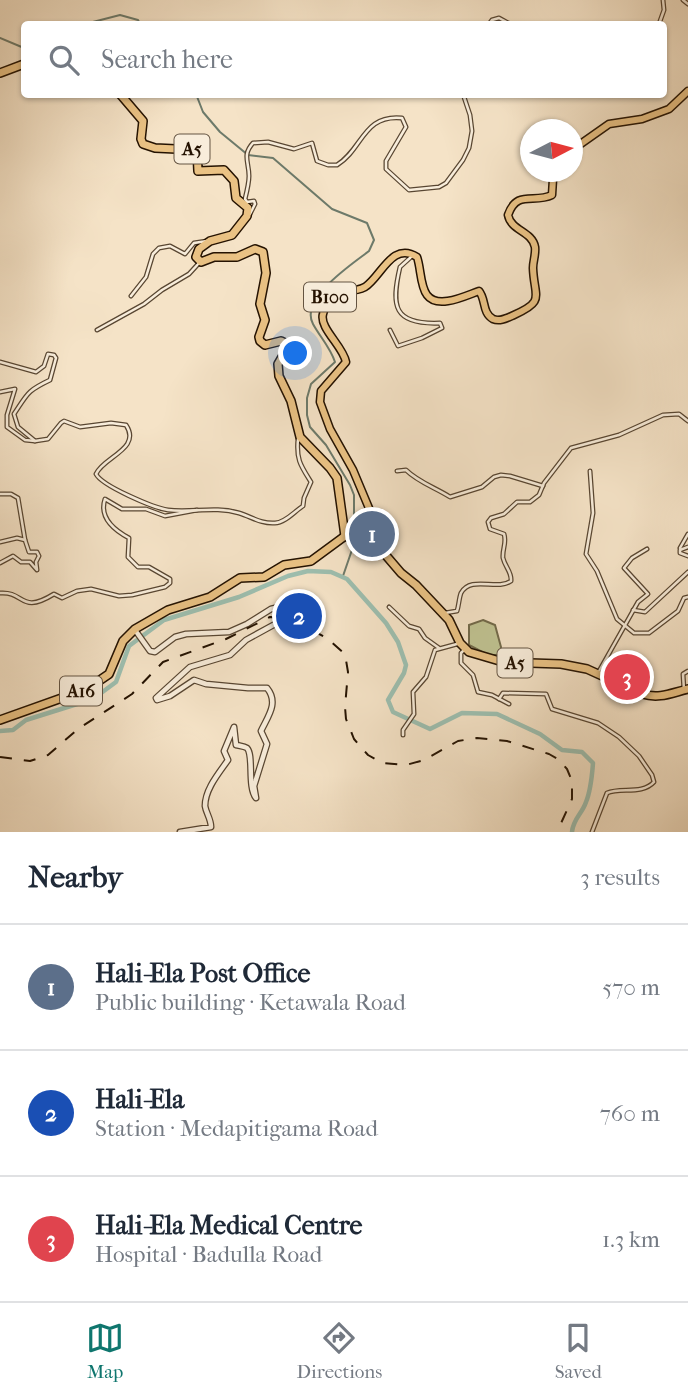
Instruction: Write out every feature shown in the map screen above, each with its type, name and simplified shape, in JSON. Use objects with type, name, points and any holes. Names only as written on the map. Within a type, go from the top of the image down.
[{"type":"highway","points":[[0,73],[21,65]]},
{"type":"highway","name":"A5","points":[[123,98],[143,121],[143,144],[155,148],[197,150],[198,170],[222,169],[233,179],[234,196],[248,208],[247,216]]},
{"type":"highway","points":[[247,216],[232,235],[210,241],[197,251],[196,257],[200,262],[214,257],[233,258],[255,249],[263,252],[266,273],[260,304],[265,320],[260,341],[265,345],[281,341],[285,343],[285,352],[279,362],[278,372],[291,401],[299,436],[337,478],[348,537],[383,552],[449,620],[462,646]]},
{"type":"highway","name":"A16","points":[[0,720],[88,689],[109,674],[123,641],[168,610],[209,597],[240,578],[264,577],[284,565],[311,561],[348,537]]},
{"type":"highway","name":"A5","points":[[462,646],[503,662],[561,664],[598,673],[651,697],[668,696],[686,689]]},
{"type":"main road","points":[[583,142],[608,124],[642,118],[669,108],[688,91]]},
{"type":"main road","points":[[415,255],[425,293],[431,298],[444,301],[479,291],[484,297],[487,314],[500,320],[528,309],[535,302],[536,296],[533,267],[535,247],[529,237],[513,226],[508,215],[514,203],[520,199],[552,195],[553,182]]},
{"type":"main road","name":"B100","points":[[383,552],[379,532],[353,470],[330,429],[321,405],[321,391],[346,362],[343,351],[324,326],[322,315],[331,295],[341,290],[365,286],[393,258],[415,255]]},
{"type":"street","points":[[660,21],[664,10],[663,0]]},
{"type":"street","points":[[682,0],[688,4]]},
{"type":"street","points":[[247,216],[256,204],[244,199],[249,178],[246,157],[253,143],[260,141],[294,149],[312,143],[317,161],[337,165],[366,135],[374,122],[388,118],[402,118],[407,127],[398,138],[385,167],[409,190],[439,187],[452,176],[469,148],[471,121],[464,98]]},
{"type":"street","points":[[131,296],[146,277],[153,254],[159,248],[170,246],[185,254],[194,243],[210,241]]},
{"type":"street","points":[[390,330],[398,346],[442,328],[440,323],[414,321],[401,314],[394,303],[400,267],[405,260],[415,255]]},
{"type":"street","points":[[97,330],[144,304],[189,274],[200,262]]},
{"type":"street","points":[[0,362],[36,372],[44,366],[47,354],[54,355],[56,359],[50,380],[32,388],[15,414],[18,426],[35,441]]},
{"type":"street","points":[[0,392],[15,389],[7,415],[7,427],[25,440],[48,439],[65,421],[80,427],[111,423],[126,425],[130,432],[128,442],[117,456],[99,467],[96,474],[99,480],[118,492],[168,510],[202,509],[239,513],[255,521],[280,522],[303,506],[311,482],[299,463],[299,436]]},
{"type":"street","points":[[441,612],[450,614],[457,611],[460,594],[468,587],[479,583],[498,586],[511,581],[512,576],[503,559],[506,539],[504,534],[488,528],[488,522],[504,514],[516,502],[533,500],[539,495],[542,486],[564,455],[577,446],[619,435],[663,415],[679,414],[688,421]]},
{"type":"street","points":[[397,471],[405,470],[414,478],[450,497],[482,487],[500,475],[542,486]]},
{"type":"street","points":[[590,471],[593,513],[586,554],[610,601],[611,611],[634,633],[649,633],[678,611],[684,598],[688,597]]},
{"type":"street","points":[[0,494],[11,494],[18,498],[29,552],[37,552],[39,555],[37,570],[30,562],[21,562],[13,556],[0,563]]},
{"type":"street","points":[[0,593],[6,592],[22,601],[33,603],[41,602],[54,594],[62,598],[77,591],[90,590],[119,596],[166,587],[170,579],[149,567],[138,567],[128,557],[129,538],[115,530],[107,520],[102,508],[103,501],[105,499],[122,509],[146,509],[165,516],[202,509]]},
{"type":"street","points":[[688,534],[680,548],[680,553],[688,556]]},
{"type":"street","points":[[0,542],[17,538],[25,540]]},
{"type":"street","points":[[680,548],[688,547]]},
{"type":"street","points":[[598,673],[633,610],[648,593],[624,568],[632,558],[647,549]]},
{"type":"street","points":[[633,610],[645,612],[688,572]]},
{"type":"street","points":[[390,607],[409,626],[419,629],[425,638],[439,648]]},
{"type":"street","points":[[136,631],[151,653],[175,637],[192,633],[229,632],[271,609],[275,608],[281,612],[281,619],[277,623],[246,640],[230,655],[190,667],[156,698],[157,700],[170,696],[194,680],[206,684],[264,687],[272,694],[272,709],[261,731],[267,744],[254,786],[256,798],[250,789],[252,774],[248,751],[245,747],[236,745],[234,727],[224,751],[228,760],[207,795],[205,808],[211,821],[209,830],[197,828],[180,832]]},
{"type":"street","points":[[403,735],[403,730],[414,714],[413,692],[426,677],[435,650],[439,648],[462,646],[461,663],[473,675],[478,692],[492,695],[509,704]]},
{"type":"street","points":[[686,689],[683,674],[688,671]]},
{"type":"street","points":[[499,699],[503,693],[546,694],[552,709],[598,723],[619,737],[639,756],[654,782],[650,786],[607,793],[592,832]]},
{"type":"green space","points":[[483,620],[495,625],[501,647],[500,655],[488,655],[469,645],[469,625]]},
{"type":"waterway","points":[[97,21],[120,15],[138,21]]},
{"type":"waterway","points":[[0,38],[21,47]]},
{"type":"waterway","points":[[198,98],[203,112],[220,132],[248,155],[273,158],[332,209],[367,223],[374,240],[369,251],[340,273],[320,293],[313,304],[311,314],[313,324],[335,362],[311,384],[307,398],[307,415],[310,427],[326,445],[354,495],[354,538]]},
{"type":"waterway","points":[[343,576],[354,544]]},
{"type":"waterway","points":[[0,731],[13,730],[26,720],[93,699],[116,682],[129,646],[164,620],[239,597],[288,576],[308,571],[331,572],[347,579],[386,623],[398,642],[406,665],[388,700],[393,712],[430,729],[462,713],[497,714],[540,734],[562,750],[582,752],[593,763],[588,797],[572,832]]},
{"type":"railway","points":[[0,757],[30,761],[48,755],[78,729],[132,694],[163,662],[226,639],[270,617],[291,618],[328,639],[345,654],[348,672],[346,719],[354,739],[368,755],[382,763],[406,765],[424,760],[458,741],[477,738],[507,741],[549,754],[567,769],[572,781],[572,799],[557,832]]},
{"type":"place","name":"Hali-Ela Post Office","points":[[372,534]]},
{"type":"place","name":"Hali-Ela","points":[[299,616]]},
{"type":"place","name":"Hali-Ela Medical Centre","points":[[627,677]]}]
